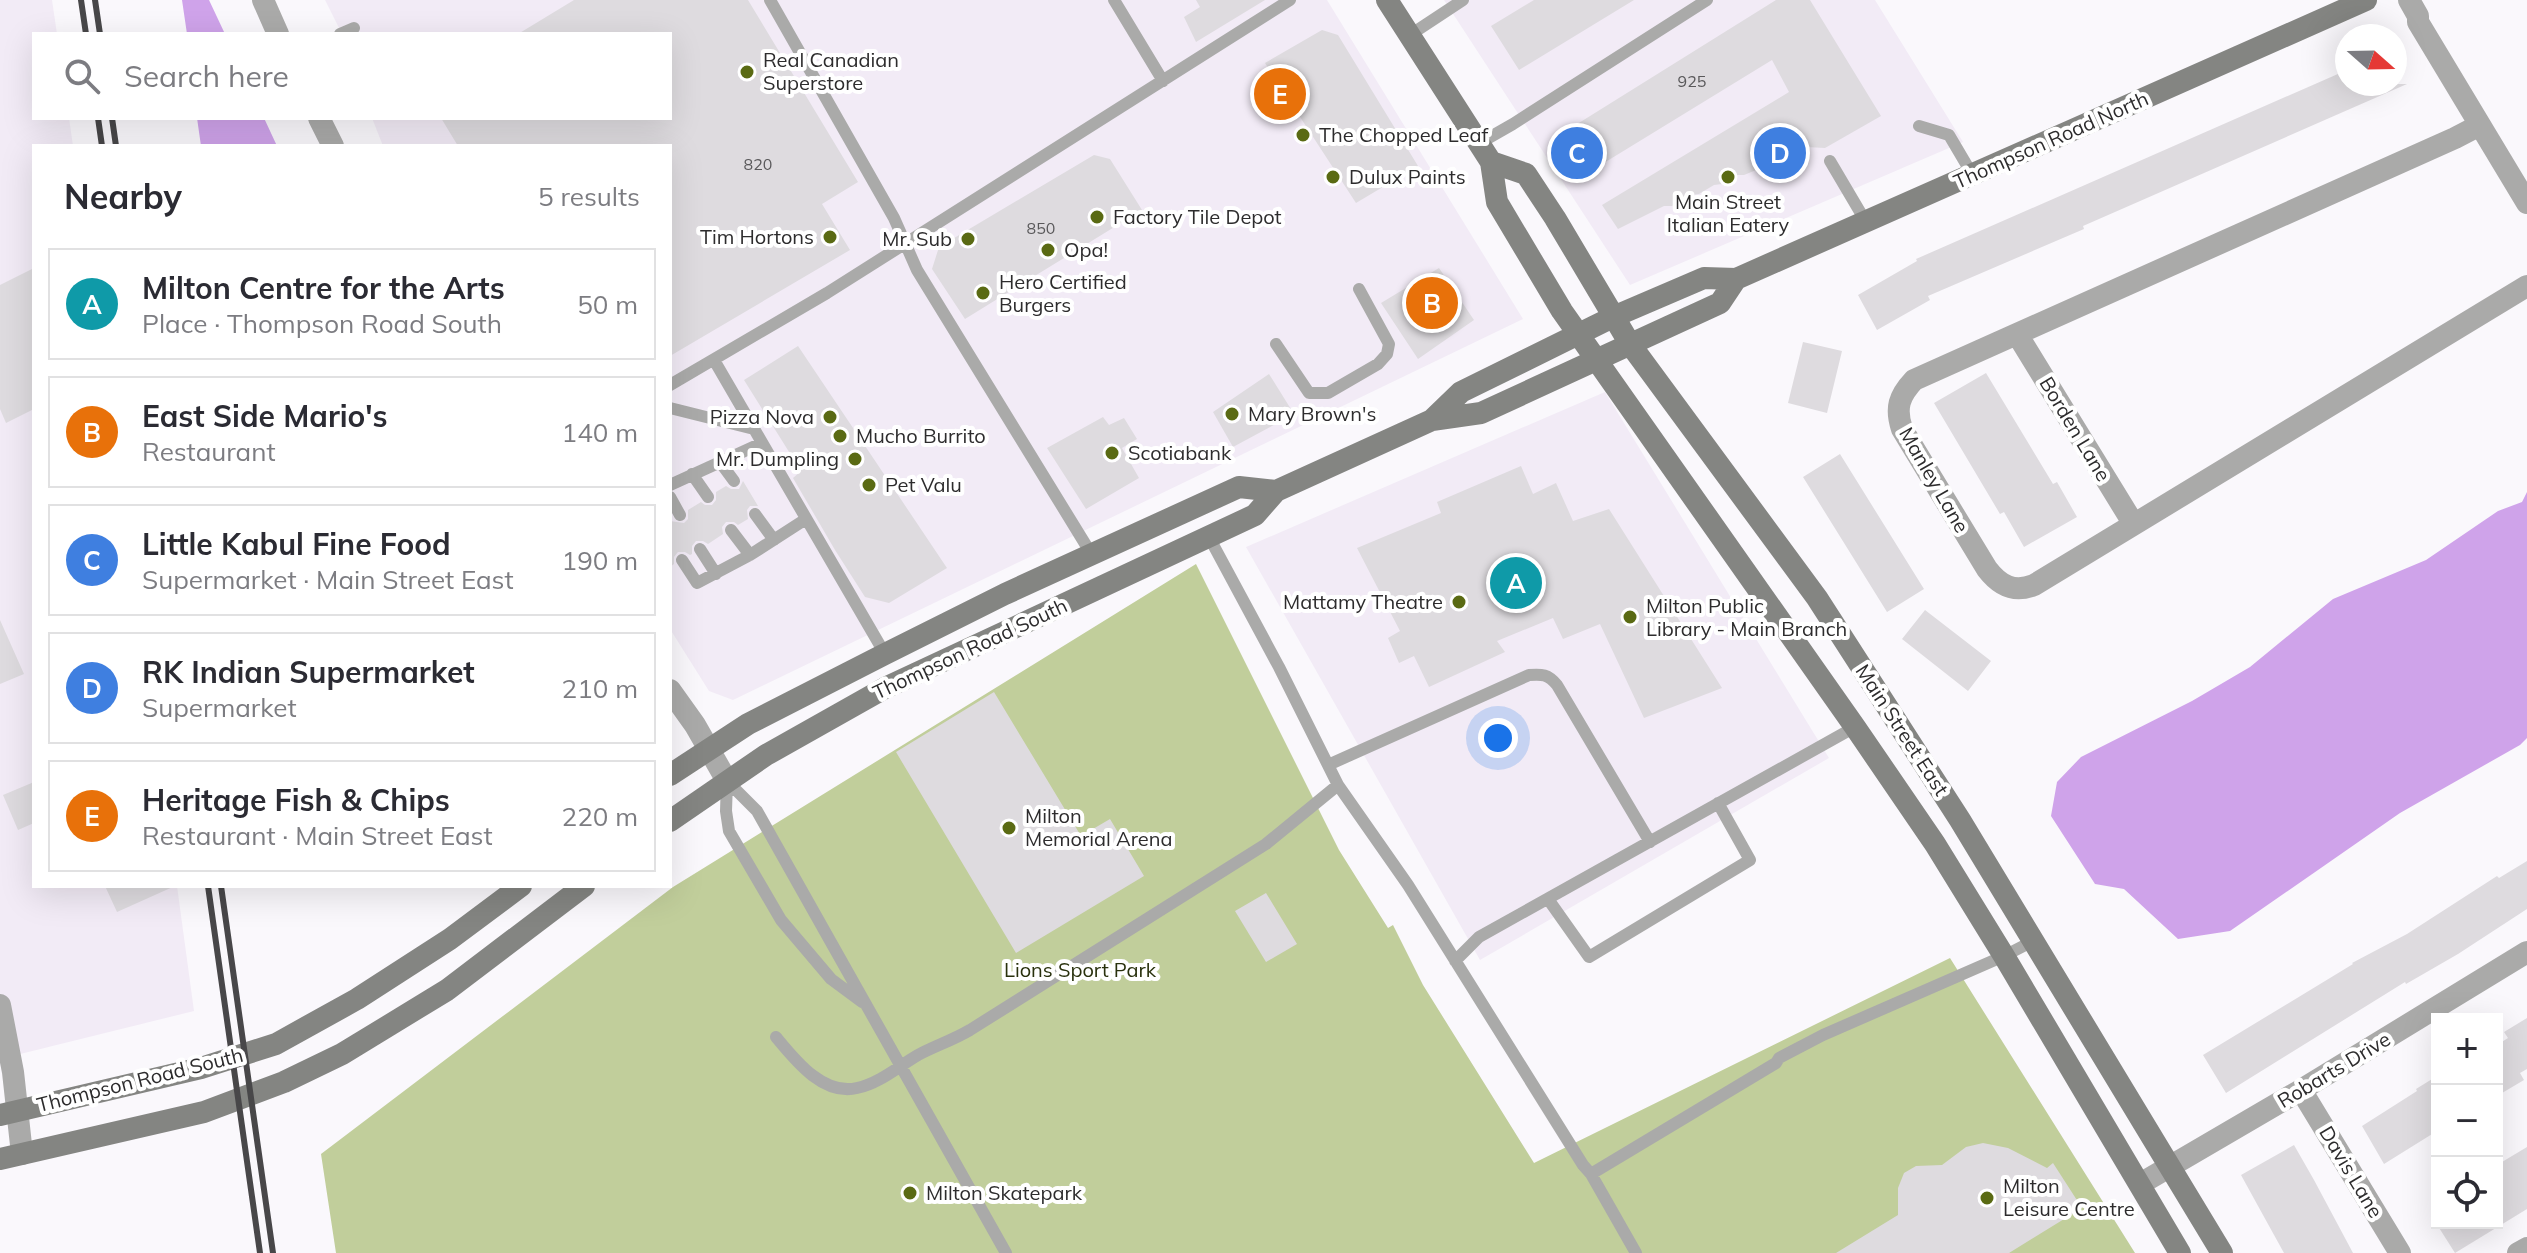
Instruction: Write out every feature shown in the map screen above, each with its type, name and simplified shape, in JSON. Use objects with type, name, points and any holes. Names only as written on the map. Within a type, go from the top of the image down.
[{"type":"main road","name":"Main Street East","points":[[1387,0],[1485,153],[1497,202],[1562,311],[1596,325],[1614,351],[1855,727],[1935,844],[2140,1184],[2176,1251]]},
{"type":"main road","name":"Thompson Road North","points":[[1596,325],[1704,278],[1736,279],[2366,0]]},
{"type":"main road","name":"Main Street East","points":[[1485,153],[1526,174],[1601,293],[1596,325],[1817,598],[1960,820],[2222,1253]]},
{"type":"main road","name":"Thompson Road North","points":[[1614,351],[1720,303],[1736,279]]},
{"type":"main road","name":"Thompson Road South","points":[[1432,420],[1461,392],[1596,325]]},
{"type":"main road","name":"Thompson Road South","points":[[672,820],[766,755],[885,688],[1255,515],[1276,491],[1432,420],[1481,413],[1614,351]]},
{"type":"main road","name":"Thompson Road South","points":[[672,774],[748,724],[1005,594],[1239,487],[1276,491]]},
{"type":"main road","name":"Thompson Road South","points":[[8,1113],[201,1068],[276,1044],[357,999],[518,888]]},
{"type":"main road","name":"Thompson Road South","points":[[11,1156],[204,1112],[284,1082],[342,1054],[447,990],[581,888]]},
{"type":"street","points":[[263,0],[277,32]]},
{"type":"street","points":[[2409,0],[2418,22],[2527,203]]},
{"type":"street","points":[[320,120],[332,144]]},
{"type":"street","name":"Manley Lane","points":[[2480,125],[1914,380],[1903,392],[1898,404],[1898,418],[1987,569],[1994,578],[2011,589],[2023,589],[2527,286]]},
{"type":"street","name":"Borden Lane","points":[[2017,334],[2133,523]]},
{"type":"street","points":[[672,693],[727,781]]},
{"type":"street","name":"Robarts Drive","points":[[2140,1184],[2527,952]]},
{"type":"street","points":[[0,1005],[11,1156]]},
{"type":"street","name":"Davis Lane","points":[[2301,1090],[2400,1253]]},
{"type":"street","points":[[2518,1253],[2527,1248]]},
{"type":"lane","points":[[770,0],[894,218],[917,270],[1092,555]]},
{"type":"lane","points":[[1114,0],[1163,81]]},
{"type":"lane","points":[[672,384],[905,244],[1290,0]]},
{"type":"lane","points":[[1410,35],[1463,0]]},
{"type":"lane","points":[[1485,153],[1513,124],[1707,0]]},
{"type":"lane","points":[[345,32],[354,28]]},
{"type":"lane","points":[[1919,126],[1949,135],[1972,174]]},
{"type":"lane","points":[[1830,161],[1866,222]]},
{"type":"lane","points":[[1276,344],[1309,393],[1328,393],[1378,364],[1387,354],[1389,344],[1359,289]]},
{"type":"lane","points":[[714,360],[885,654]]},
{"type":"lane","points":[[672,408],[754,429]]},
{"type":"lane","points":[[672,484],[762,443]]},
{"type":"lane","points":[[720,462],[734,481]]},
{"type":"lane","points":[[692,474],[708,497]]},
{"type":"lane","points":[[672,501],[680,515]]},
{"type":"lane","points":[[755,514],[774,540]]},
{"type":"lane","points":[[682,560],[697,583],[750,555],[806,519]]},
{"type":"lane","points":[[731,530],[750,555]]},
{"type":"lane","points":[[1209,537],[1338,785],[1408,885],[1591,1174],[1636,1253]]},
{"type":"lane","points":[[700,549],[716,574]]},
{"type":"lane","points":[[1328,765],[1529,675],[1550,676],[1650,842]]},
{"type":"lane","points":[[1455,961],[1479,937],[1855,727]]},
{"type":"lane","points":[[727,781],[729,831],[781,920],[831,979],[867,1006]]},
{"type":"lane","points":[[727,781],[757,811],[1006,1253]]},
{"type":"lane","points":[[776,1037],[798,1063],[832,1086],[855,1089],[877,1080],[970,1030],[1266,844],[1338,785]]},
{"type":"lane","points":[[1548,899],[1589,957],[1750,860],[1718,803]]},
{"type":"lane","points":[[1591,1174],[1776,1063],[1779,1058],[1823,1035],[2033,941]]},
{"type":"shaded area","points":[[0,0],[52,0],[57,32],[32,32],[32,120],[69,120],[73,144],[32,144],[32,888],[177,888],[194,1011],[0,1059]]},
{"type":"shaded area","points":[[182,0],[209,0],[224,32],[187,32]]},
{"type":"shaded area","points":[[325,0],[1327,0],[1523,319],[733,700],[709,691],[672,632],[672,144],[382,144],[373,120],[672,120],[672,32],[341,32]]},
{"type":"shaded area","points":[[1444,0],[1875,0],[1963,142],[1630,285]]},
{"type":"shaded area","points":[[197,120],[265,120],[276,144],[201,144]]},
{"type":"shaded area","points":[[1605,392],[1829,758],[1480,960],[1246,547]]},
{"type":"shaded area","points":[[2527,492],[2527,738],[2520,745],[2400,813],[2230,931],[2178,939],[2124,889],[2095,884],[2051,816],[2057,782],[2081,757],[2192,701],[2250,667],[2333,599],[2426,560],[2498,511],[2522,502]]},
{"type":"green space","name":"Lions Sport Park","points":[[1196,564],[1339,850],[1388,928],[1393,925],[1423,985],[1534,1163],[1950,958],[2135,1253],[336,1253],[321,1154],[673,887]]},
{"type":"building","points":[[574,0],[748,0],[858,182],[822,204],[850,250],[672,355],[672,144],[457,144],[442,120],[672,120],[672,32],[521,32]]},
{"type":"building","points":[[1196,0],[1265,0],[1196,42],[1184,17],[1200,7]]},
{"type":"building","points":[[1534,0],[1634,0],[1519,70],[1491,26]]},
{"type":"building","points":[[1776,0],[1810,0],[1881,116],[1825,148],[1806,147],[1790,156],[1781,156],[1766,166],[1736,175],[1618,229],[1602,205],[1789,92],[1772,60],[1581,177],[1558,136]]},
{"type":"building","points":[[1322,30],[1338,35],[1418,166],[1356,203],[1265,63]]},
{"type":"building","points":[[2335,75],[2335,96],[2380,96],[1928,296],[1930,300],[1877,330],[1858,295],[1916,259]]},
{"type":"building","points":[[1094,155],[1110,159],[1142,210],[965,319],[932,269],[939,247]]},
{"type":"building","points":[[1439,268],[1474,320],[1418,359],[1381,303]]},
{"type":"building","points":[[32,269],[32,410],[6,423],[0,409],[0,285]]},
{"type":"building","points":[[1803,342],[1842,351],[1827,413],[1788,403]]},
{"type":"building","points":[[798,346],[947,568],[889,603],[865,597],[793,478],[801,471],[744,380]]},
{"type":"building","points":[[1986,373],[2053,484],[2057,482],[2077,517],[2024,547],[2004,512],[2000,514],[1934,403]]},
{"type":"building","points":[[1269,374],[1294,414],[1233,447],[1213,412]]},
{"type":"building","points":[[1103,417],[1109,425],[1124,418],[1137,439],[1122,448],[1139,478],[1086,509],[1047,448]]},
{"type":"building","points":[[1840,454],[1924,589],[1887,612],[1803,477]]},
{"type":"building","points":[[1521,466],[1533,494],[1556,483],[1573,521],[1609,509],[1722,688],[1644,718],[1600,624],[1563,639],[1553,618],[1497,641],[1505,652],[1429,687],[1414,656],[1399,663],[1388,638],[1400,631],[1357,548],[1441,513],[1437,502]]},
{"type":"building","points":[[743,481],[758,506],[750,506],[748,519],[738,525],[726,522],[722,527],[723,534],[708,544],[696,541],[690,555],[678,552],[672,566],[672,521],[684,523],[688,519],[688,510],[701,502],[712,505],[716,492],[726,486],[739,489]]},
{"type":"building","points":[[1925,610],[1991,661],[1968,691],[1902,639]]},
{"type":"building","points":[[0,620],[24,674],[0,684]]},
{"type":"building","name":"Milton Memorial Arena","points":[[994,692],[1081,836],[1110,819],[1144,876],[1016,953],[896,752]]},
{"type":"building","points":[[32,783],[32,824],[18,830],[3,795]]},
{"type":"building","points":[[2527,861],[2527,909],[2458,954],[2405,982],[2226,1093],[2203,1055],[2352,963],[2407,934],[2497,876],[2499,878]]},
{"type":"building","points":[[106,888],[171,888],[117,912]]},
{"type":"building","points":[[1266,893],[1297,944],[1266,962],[1235,911]]},
{"type":"building","points":[[2527,1018],[2527,1069],[2520,1073],[2524,1080],[2503,1092],[2503,1041],[2508,1038],[2504,1032]]},
{"type":"building","points":[[2431,1080],[2431,1135],[2384,1164],[2362,1126]]},
{"type":"building","name":"Milton Leisure Centre","points":[[1983,1143],[2008,1148],[2047,1168],[2053,1163],[2082,1208],[2009,1253],[1836,1253],[1898,1215],[1898,1188],[1904,1173],[1916,1166],[1942,1165],[1966,1147]]},
{"type":"building","points":[[2294,1145],[2353,1253],[2284,1253],[2241,1175]]},
{"type":"building","points":[[2527,1147],[2527,1209],[2503,1224],[2503,1161]]},
{"type":"building","points":[[2440,1229],[2494,1229],[2455,1253]]},
{"type":"railway","points":[[81,0],[86,32]]},
{"type":"railway","points":[[95,0],[100,32]]},
{"type":"railway","points":[[98,120],[102,144]]},
{"type":"railway","points":[[112,120],[116,144]]},
{"type":"railway","points":[[208,888],[260,1253]]},
{"type":"railway","points":[[221,888],[273,1253]]},
{"type":"place","name":"Real Canadian Superstore","points":[[747,72]]},
{"type":"place","name":"Heritage Fish & Chips","points":[[1280,94]]},
{"type":"place","name":"The Chopped Leaf","points":[[1303,135]]},
{"type":"place","name":"Little Kabul Fine Food","points":[[1577,153]]},
{"type":"place","name":"RK Indian Supermarket","points":[[1780,153]]},
{"type":"place","name":"Dulux Paints","points":[[1333,177]]},
{"type":"place","name":"Main Street Italian Eatery","points":[[1728,177]]},
{"type":"place","name":"Factory Tile Depot","points":[[1097,217]]},
{"type":"place","name":"Tim Hortons","points":[[830,237]]},
{"type":"place","name":"Mr. Sub","points":[[968,239]]},
{"type":"place","name":"Opa!","points":[[1048,250]]},
{"type":"place","name":"Hero Certified Burgers","points":[[983,293]]},
{"type":"place","name":"East Side Mario's","points":[[1432,303]]},
{"type":"place","name":"Mary Brown's","points":[[1232,414]]},
{"type":"place","name":"Pizza Nova","points":[[830,417]]},
{"type":"place","name":"Mucho Burrito","points":[[840,436]]},
{"type":"place","name":"Scotiabank","points":[[1112,453]]},
{"type":"place","name":"Mr. Dumpling","points":[[855,459]]},
{"type":"place","name":"Pet Valu","points":[[869,485]]},
{"type":"place","name":"Milton Centre for the Arts","points":[[1516,583]]},
{"type":"place","name":"Mattamy Theatre","points":[[1459,602]]},
{"type":"place","name":"Milton Public Library - Main Branch","points":[[1630,617]]},
{"type":"place","name":"Milton Memorial Arena","points":[[1009,828]]},
{"type":"place","name":"Milton Skatepark","points":[[910,1193]]},
{"type":"place","name":"Milton Leisure Centre","points":[[1987,1198]]}]
